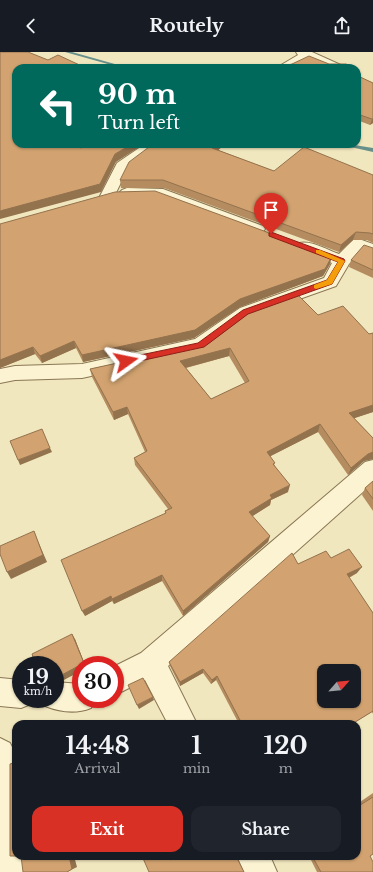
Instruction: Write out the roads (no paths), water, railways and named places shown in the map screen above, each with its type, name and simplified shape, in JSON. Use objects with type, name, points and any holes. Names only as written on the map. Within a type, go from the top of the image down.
[{"type":"street","points":[[288,64],[305,53],[330,64]]},
{"type":"street","points":[[148,148],[122,166],[101,198],[115,194],[158,192],[268,233]]},
{"type":"street","points":[[291,241],[342,261]]},
{"type":"street","points":[[0,376],[82,371],[201,345],[246,312],[330,282],[342,261],[359,244],[373,250]]},
{"type":"street","points":[[124,676],[151,663],[373,469]]},
{"type":"street","points":[[151,663],[181,720]]},
{"type":"street","points":[[0,692],[12,693]]},
{"type":"street","points":[[0,753],[13,872]]},
{"type":"street","points":[[255,860],[261,872]]},
{"type":"waterway","points":[[67,52],[112,64]]},
{"type":"waterway","points":[[361,148],[373,150]]}]
